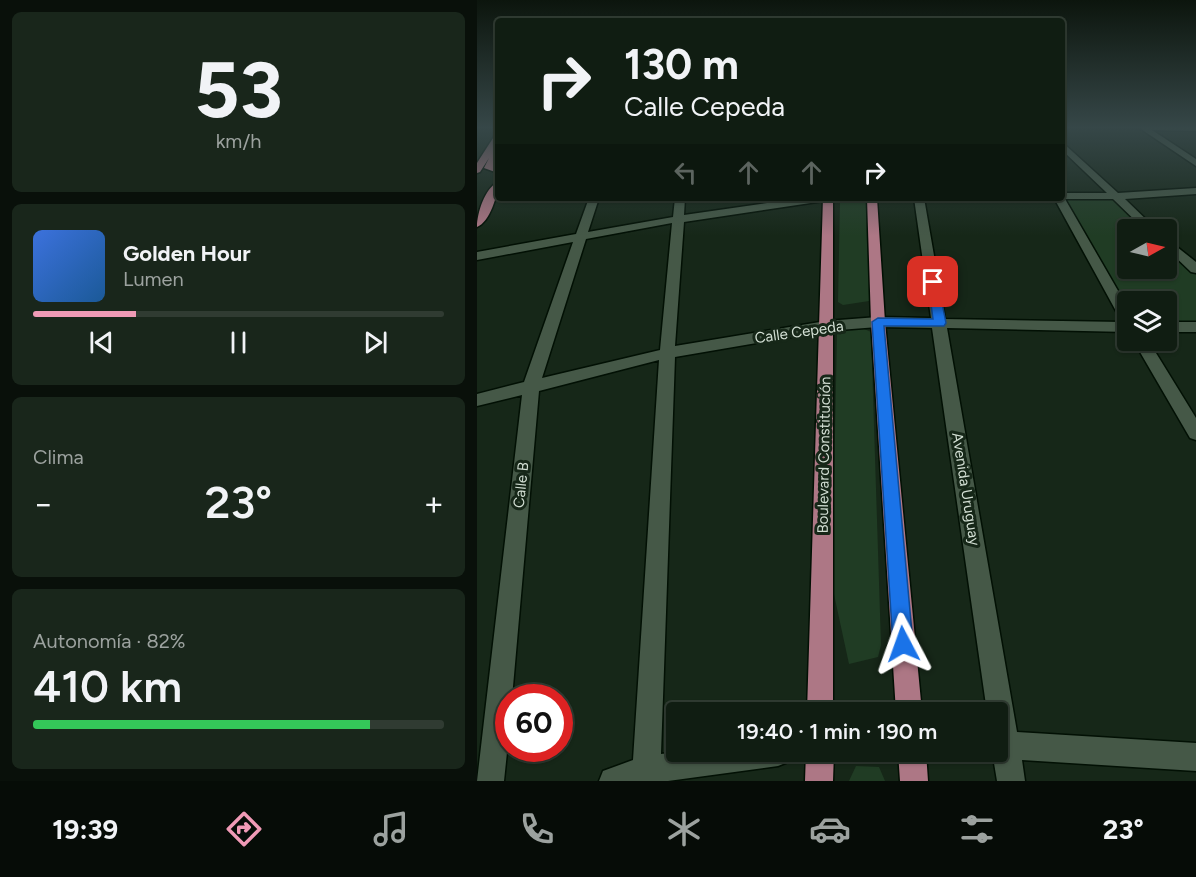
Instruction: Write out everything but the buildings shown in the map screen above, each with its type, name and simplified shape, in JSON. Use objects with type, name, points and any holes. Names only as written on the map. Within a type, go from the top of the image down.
[{"type":"main road","points":[[477,224],[495,191]]},
{"type":"main road","name":"Boulevard Constitución","points":[[820,702],[826,201]]},
{"type":"main road","points":[[872,201],[878,322],[908,702]]},
{"type":"main road","points":[[819,781],[820,762]]},
{"type":"main road","points":[[913,762],[914,781]]},
{"type":"street","points":[[1081,163],[1140,219]]},
{"type":"street","points":[[1065,197],[1196,191]]},
{"type":"street","name":"Calle B","points":[[490,781],[531,387],[593,201]]},
{"type":"street","points":[[646,770],[667,353],[680,201]]},
{"type":"street","points":[[477,255],[678,219],[753,203],[782,201]]},
{"type":"street","name":"Avenida Uruguay","points":[[920,201],[940,323],[995,702]]},
{"type":"street","points":[[1062,201],[1117,300]]},
{"type":"street","points":[[1177,252],[1196,269]]},
{"type":"street","name":"Calle Cepeda","points":[[477,400],[667,353],[826,326],[878,322],[1117,327]]},
{"type":"street","points":[[1177,327],[1196,327]]},
{"type":"street","points":[[1147,351],[1196,433]]},
{"type":"street","points":[[1008,745],[1196,757]]},
{"type":"street","points":[[613,781],[646,770],[705,762]]},
{"type":"street","name":"Avenida Uruguay","points":[[1006,762],[1011,781]]},
{"type":"green space","points":[[1115,197],[1140,219],[1117,219],[1117,279],[1177,279],[1177,252],[1196,269],[1196,327],[1177,327],[1177,291],[1117,291],[1117,298],[1065,198]]},
{"type":"green space","points":[[840,201],[867,201],[869,301],[843,305],[838,302]]},
{"type":"green space","points":[[862,328],[871,332],[881,645],[878,657],[849,664],[832,585],[837,334],[843,330]]},
{"type":"green space","points":[[856,766],[879,767],[885,781],[849,781]]},
{"type":"route","points":[[903,644],[878,322],[940,323],[933,282]]}]
